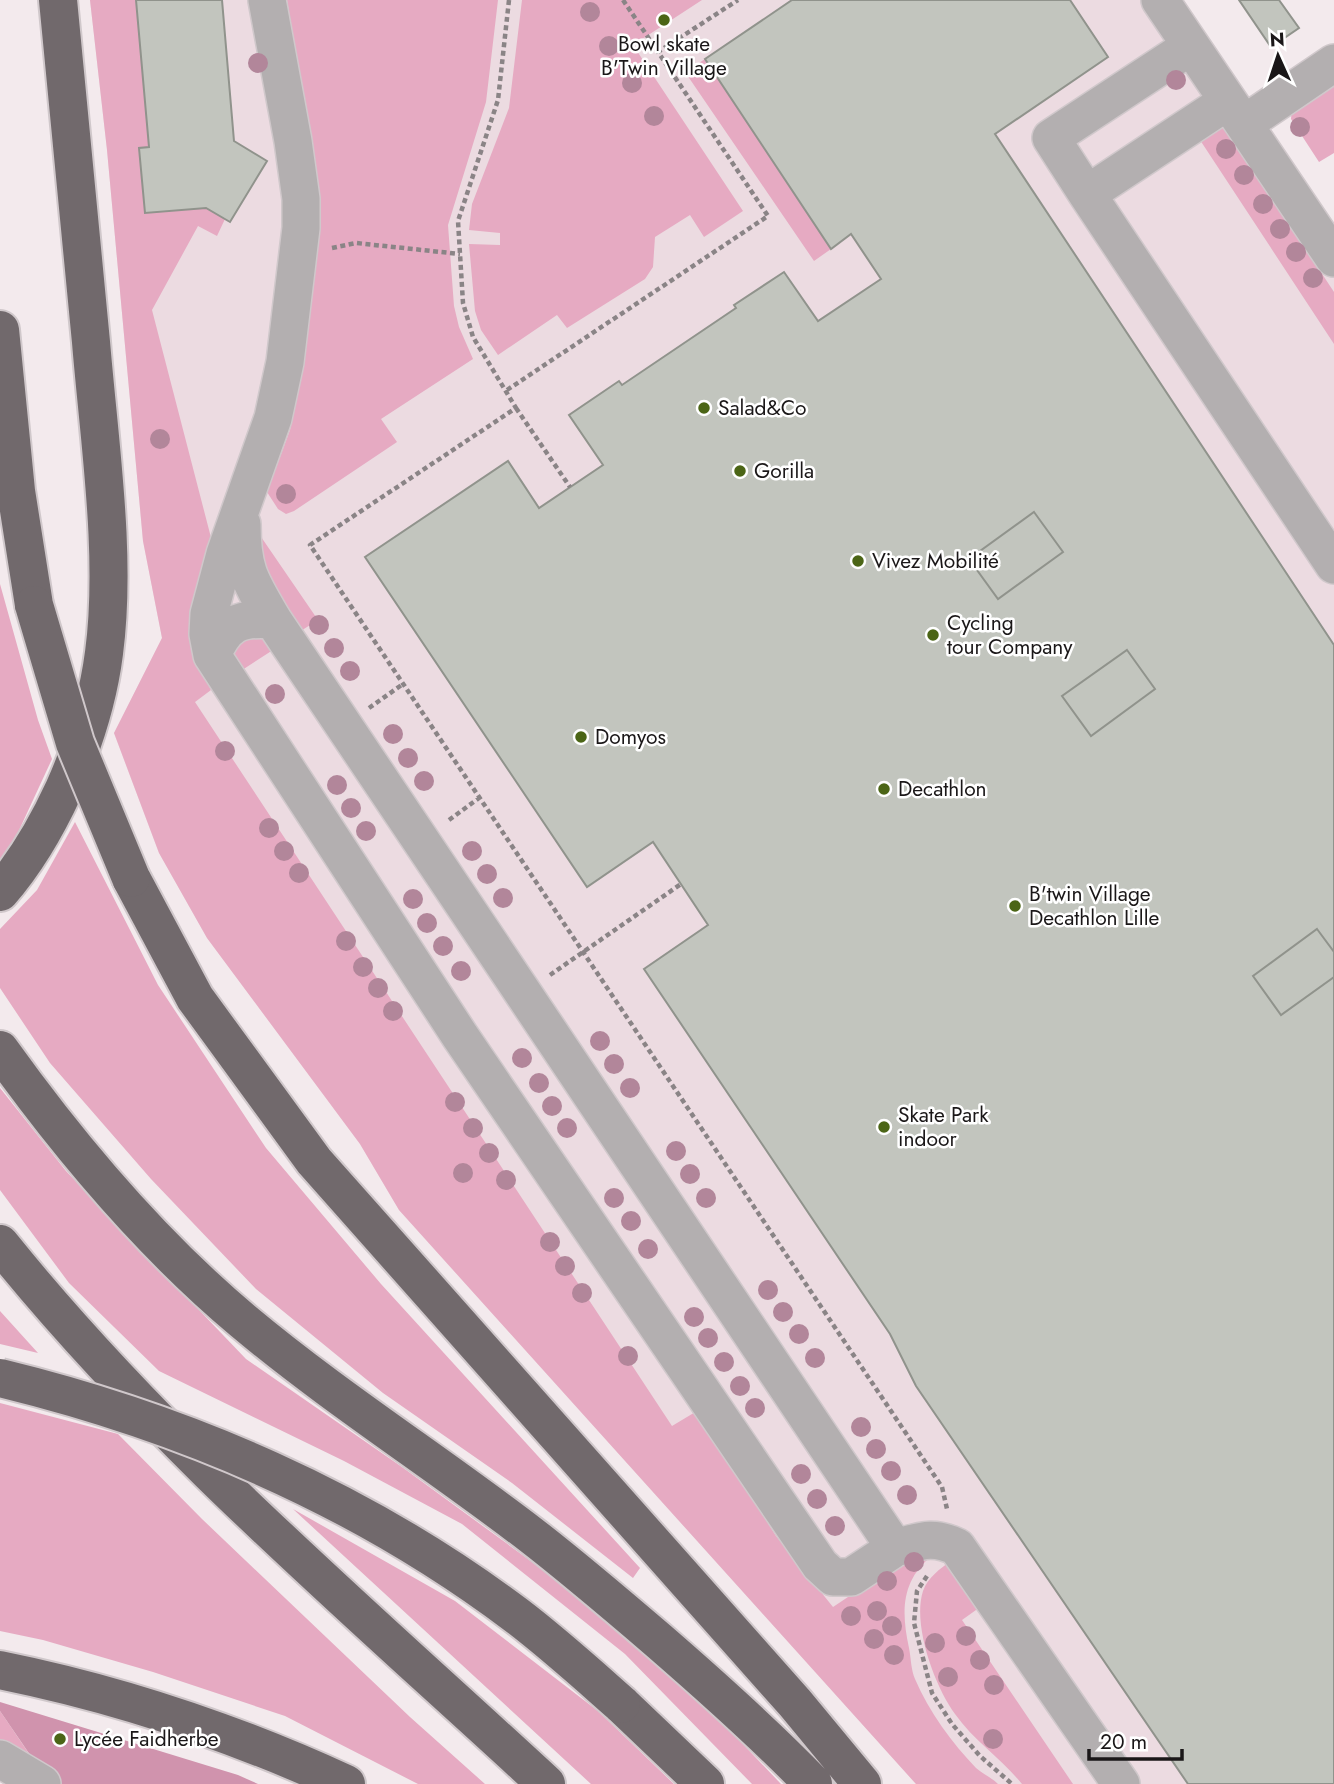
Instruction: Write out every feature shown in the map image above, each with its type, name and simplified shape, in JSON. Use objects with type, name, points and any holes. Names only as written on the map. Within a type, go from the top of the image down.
[{"type":"highway","points":[[0,892],[13,877],[52,815],[86,733],[104,653],[107,619],[108,565],[102,466],[58,0]]},
{"type":"highway","points":[[0,330],[16,491],[34,605]]},
{"type":"highway","points":[[0,451],[34,605],[75,743],[131,878],[195,998],[314,1161],[795,1703],[862,1784]]},
{"type":"highway","points":[[0,1050],[61,1131],[121,1202],[204,1286],[300,1367],[530,1534],[582,1575],[743,1714],[813,1784]]},
{"type":"highway","points":[[0,1244],[66,1324],[133,1396],[293,1551],[546,1784]]},
{"type":"highway","points":[[0,1378],[133,1415],[251,1460],[315,1491],[425,1553],[484,1592],[555,1646],[705,1784]]},
{"type":"highway","points":[[0,1670],[111,1696],[177,1717],[250,1743],[345,1784]]},
{"type":"street","points":[[267,0],[301,199],[298,257],[285,362],[273,418],[225,554],[208,614],[212,656],[460,1036],[820,1565],[833,1577],[851,1577],[895,1548],[925,1540],[945,1542],[957,1547],[1121,1784]]},
{"type":"street","points":[[1160,0],[1334,258]]},
{"type":"street","points":[[1191,46],[1051,138],[1334,565]]},
{"type":"street","points":[[1087,194],[1334,63]]},
{"type":"street","points":[[243,509],[242,550],[248,580],[273,620],[895,1548]]},
{"type":"street","points":[[212,656],[221,635],[234,625],[252,618],[273,620]]},
{"type":"street","points":[[0,1759],[42,1784]]},
{"type":"path","points":[[509,0],[498,100],[458,221],[463,303],[473,337],[516,408],[570,487]]},
{"type":"path","points":[[507,390],[768,216],[623,0]]},
{"type":"path","points":[[658,52],[738,0]]},
{"type":"path","points":[[298,257],[310,257],[343,244],[356,243],[460,254]]},
{"type":"path","points":[[516,408],[310,545],[942,1487],[947,1509],[945,1542],[917,1591],[915,1623],[920,1652],[932,1693],[952,1724],[980,1756],[1012,1784]]},
{"type":"path","points":[[524,993],[681,884]]},
{"type":"shaded area","points":[[90,0],[1154,0],[1334,274],[1334,1784],[916,1784],[399,1210],[360,1144],[207,938],[159,853],[114,733],[162,638],[143,541],[107,150]]},
{"type":"shaded area","points":[[90,0],[136,0],[149,147],[139,148],[206,208],[225,219],[217,236],[198,226],[152,310],[215,553],[191,632],[192,652],[211,690],[195,702],[672,1426],[697,1411],[776,1536],[833,1607],[893,1567],[933,1555],[915,1575],[906,1597],[906,1634],[914,1675],[927,1703],[950,1738],[976,1768],[998,1784],[916,1784],[399,1210],[360,1144],[207,938],[159,853],[114,733],[162,638],[143,541],[107,150]]},
{"type":"shaded area","points":[[287,0],[498,0],[486,102],[448,225],[454,306],[459,327],[473,359],[381,419],[397,442],[286,514],[278,509],[267,492],[290,430],[302,373],[312,255],[314,163]]},
{"type":"shaded area","points":[[522,0],[702,0],[633,45],[743,211],[704,237],[690,215],[655,237],[653,267],[645,279],[567,328],[557,315],[498,355],[481,330],[475,311],[469,244],[500,245],[500,233],[469,230],[472,204],[509,108]]},
{"type":"shaded area","points":[[705,59],[831,249],[814,261],[685,72]]},
{"type":"shaded area","points":[[1334,81],[1334,153],[1319,162],[1291,119],[1292,108]]},
{"type":"shaded area","points":[[1223,124],[1334,292],[1334,344],[1200,140]]},
{"type":"shaded area","points":[[257,531],[318,620],[296,634],[259,579]]},
{"type":"shaded area","points":[[0,584],[38,720],[52,759],[15,839],[0,860]]},
{"type":"shaded area","points":[[258,635],[270,640],[276,648],[236,674],[232,651],[237,642]]},
{"type":"shaded area","points":[[75,822],[158,985],[266,1148],[381,1284],[640,1568],[633,1578],[512,1483],[383,1393],[256,1289],[151,1179],[50,1063],[0,988],[0,929],[37,890]]},
{"type":"shaded area","points":[[0,1088],[66,1171],[246,1359],[402,1467],[654,1651],[781,1784],[752,1784],[625,1654],[462,1524],[344,1461],[159,1371],[69,1283],[0,1190]]},
{"type":"shaded area","points":[[0,1311],[38,1353],[0,1344]]},
{"type":"shaded area","points":[[0,1403],[118,1434],[202,1519],[410,1717],[485,1784],[418,1784],[285,1716],[153,1672],[43,1640],[0,1631]]},
{"type":"shaded area","points":[[293,1509],[455,1601],[598,1711],[674,1784],[591,1784]]},
{"type":"shaded area","points":[[952,1560],[983,1605],[962,1620],[1073,1784],[1022,1784],[971,1733],[947,1702],[927,1655],[920,1605],[928,1582]]},
{"type":"shaded area","name":"Lycée Faidherbe","points":[[0,1702],[238,1775],[258,1784],[50,1784],[0,1711]]},
{"type":"shaded area","points":[[0,1711],[36,1764],[0,1749]]},
{"type":"building","points":[[136,0],[222,0],[234,141],[267,161],[230,222],[206,208],[145,213],[139,148],[149,147]]},
{"type":"building","name":"B'twin Village Decathlon Lille","points":[[792,0],[1070,0],[1108,57],[995,134],[1334,645],[1334,1784],[1188,1784],[916,1386],[890,1334],[644,969],[708,925],[653,842],[587,887],[365,557],[508,461],[539,508],[603,465],[569,415],[619,381],[622,385],[784,272],[818,321],[881,279],[851,234],[831,249],[705,59]]},
{"type":"building","points":[[1239,0],[1279,0],[1299,28],[1271,47]]},
{"type":"building","points":[[1034,512],[1063,552],[998,599],[969,559]]},
{"type":"building","points":[[1127,650],[1155,689],[1091,736],[1062,696]]},
{"type":"building","points":[[1317,929],[1334,952],[1334,977],[1281,1015],[1253,976]]},
{"type":"place","name":"Bowl skate B'Twin Village","points":[[664,20]]},
{"type":"place","name":"Salad&Co","points":[[704,408]]},
{"type":"place","name":"Gorilla","points":[[740,471]]},
{"type":"place","name":"Vivez Mobilité","points":[[858,561]]},
{"type":"place","name":"Cycling tour Company","points":[[933,635]]},
{"type":"place","name":"Domyos","points":[[581,737]]},
{"type":"place","name":"Decathlon","points":[[884,789]]},
{"type":"place","name":"B'twin Village Decathlon Lille","points":[[1015,906]]},
{"type":"place","name":"Skate Park indoor","points":[[884,1127]]},
{"type":"place","name":"Lycée Faidherbe","points":[[60,1739]]}]
